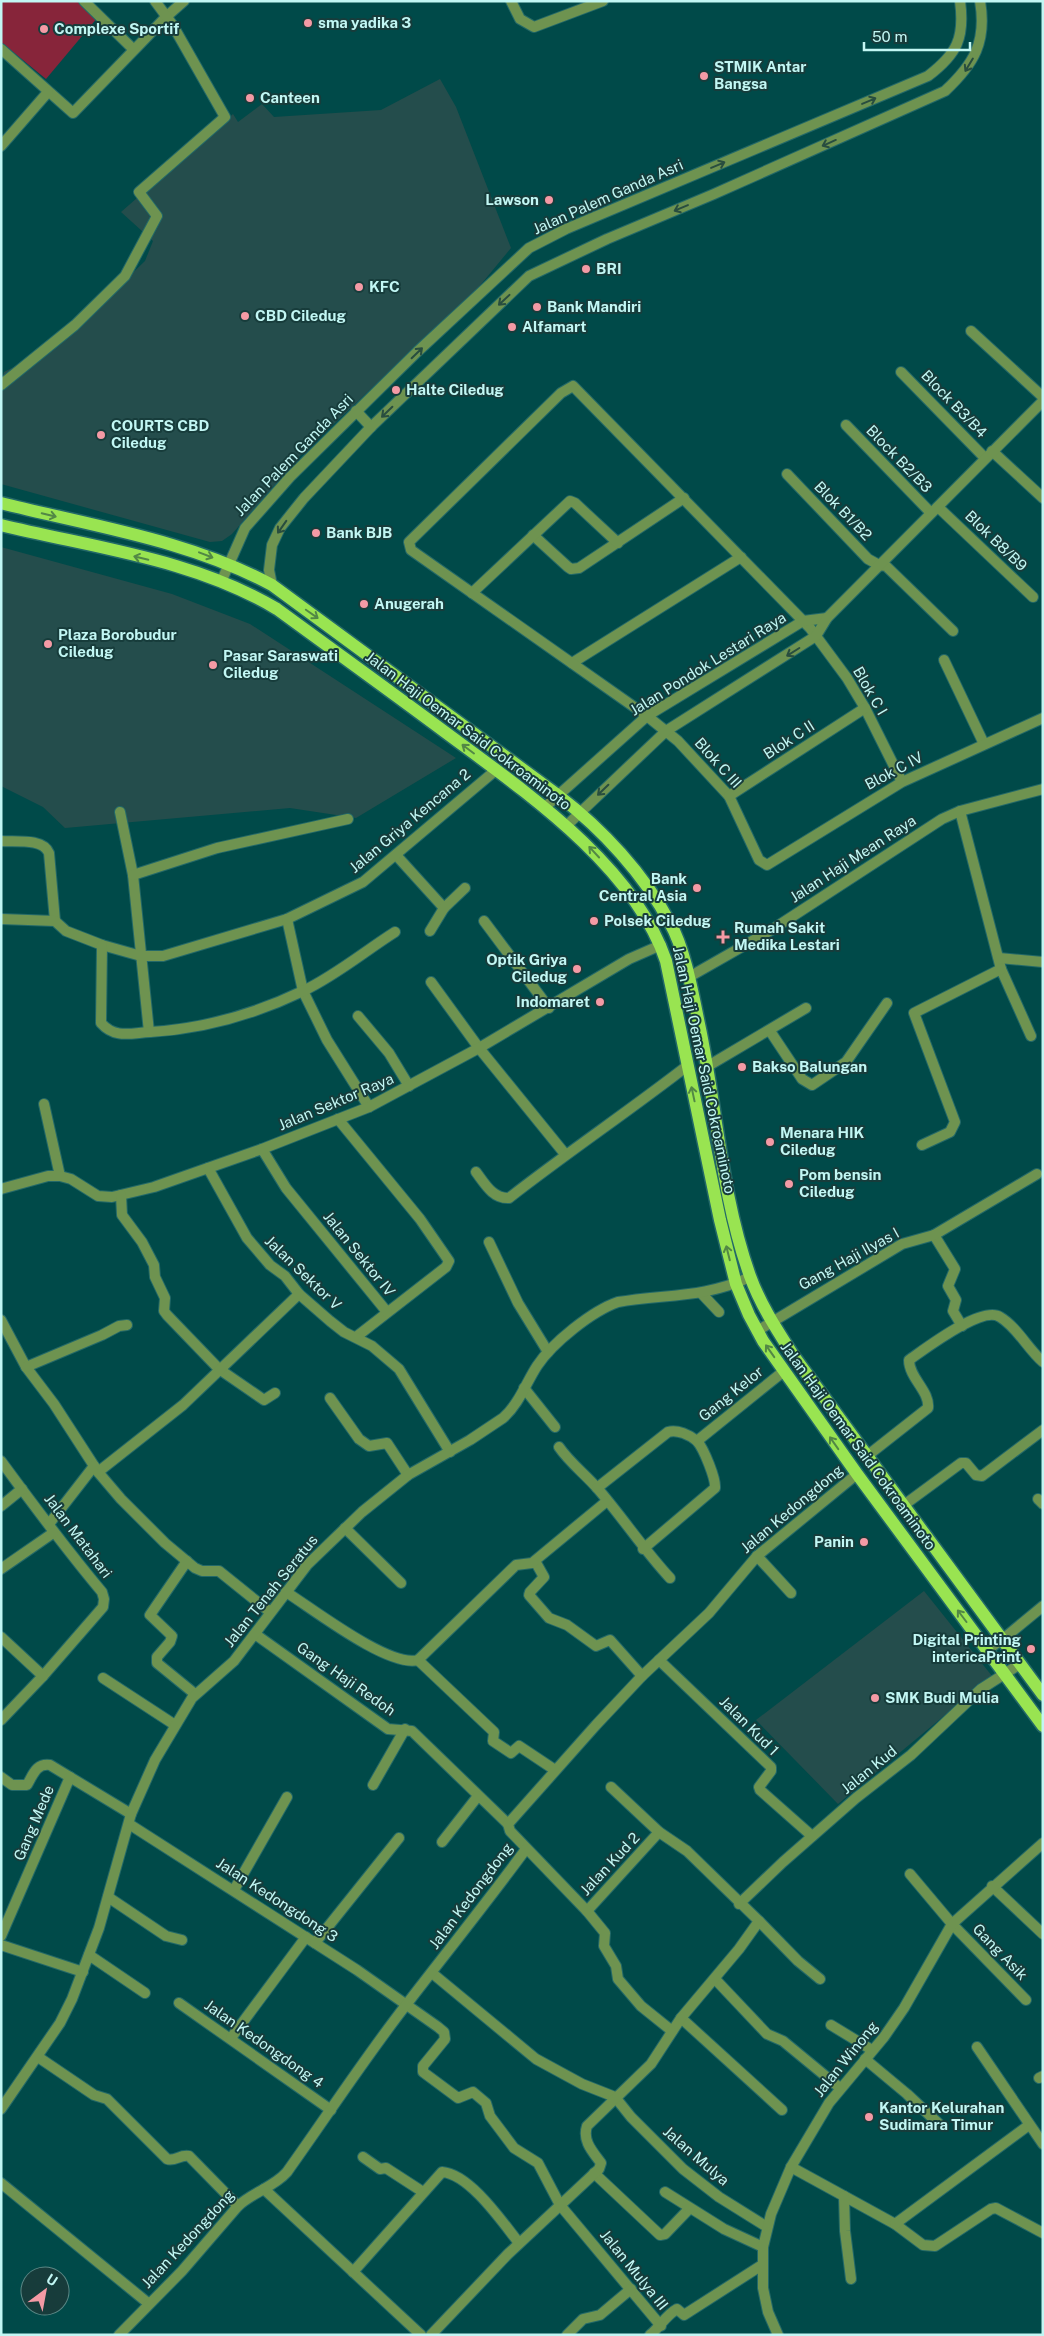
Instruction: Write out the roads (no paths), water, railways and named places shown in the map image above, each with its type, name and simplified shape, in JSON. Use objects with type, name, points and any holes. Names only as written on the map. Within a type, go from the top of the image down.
[{"type":"main road","name":"Jalan Haji Oemar Said Cokroaminoto","points":[[1,503],[191,550],[229,564],[272,585],[559,796],[580,812],[605,837],[644,882],[671,924],[689,977],[708,1066],[728,1201],[750,1277],[771,1322],[793,1356],[1004,1639],[1043,1695]]},
{"type":"main road","name":"Jalan Haji Oemar Said Cokroaminoto","points":[[1,525],[184,568],[222,580],[251,593],[277,609],[496,770],[566,826],[594,852],[630,894],[660,945],[666,961],[687,1066],[736,1284],[757,1331],[857,1474],[1043,1726]]},
{"type":"main road","points":[[936,1582],[953,1571]]},
{"type":"street","points":[[84,1],[130,46]]},
{"type":"street","points":[[1,385],[75,325],[125,276],[157,216],[139,192],[225,117],[167,16],[154,1]]},
{"type":"street","points":[[1,48],[73,113],[167,16],[184,1]]},
{"type":"street","points":[[511,1],[520,19],[534,27],[603,1]]},
{"type":"street","name":"Jalan Palem Ganda Asri","points":[[222,580],[245,528],[279,488],[356,411],[529,248],[566,229],[928,76],[944,64],[957,45],[963,24],[960,1]]},
{"type":"street","points":[[272,585],[269,559],[272,545],[280,528],[310,492],[371,427],[529,276],[945,91],[964,73],[978,49],[982,16],[980,1]]},
{"type":"street","points":[[1,146],[48,92]]},
{"type":"street","points":[[566,826],[666,731],[816,636],[827,618],[1043,399],[971,331]]},
{"type":"street","name":"Block B3/B4","points":[[901,372],[988,455],[1043,498]]},
{"type":"street","name":"Blok C I","points":[[472,593],[411,550],[409,542],[561,392],[573,386],[684,498],[816,636],[847,678],[865,708],[902,782]]},
{"type":"street","points":[[356,411],[371,427]]},
{"type":"street","name":"Block B2/B3","points":[[846,425],[935,510]]},
{"type":"street","name":"Blok B1/B2","points":[[787,474],[868,559],[879,565],[886,566],[953,631]]},
{"type":"street","points":[[533,535],[571,569],[583,566],[684,498]]},
{"type":"street","points":[[472,593],[570,501],[575,503],[618,543]]},
{"type":"street","name":"Blok B8/B9","points":[[935,510],[1033,597]]},
{"type":"street","points":[[572,663],[741,557]]},
{"type":"street","name":"Blok C III","points":[[472,593],[666,731],[730,796],[759,860],[767,865]]},
{"type":"street","name":"Jalan Pondok Lestari Raya","points":[[544,808],[647,716],[803,621],[827,618]]},
{"type":"street","points":[[944,660],[984,744]]},
{"type":"street","name":"Blok C II","points":[[730,796],[865,708]]},
{"type":"street","name":"Blok C IV","points":[[767,865],[902,782],[1043,718]]},
{"type":"street","name":"Jalan Griya Kencana 2","points":[[55,921],[66,931],[102,945],[141,956],[163,956],[287,919],[363,882],[496,770]]},
{"type":"street","name":"Jalan Haji Mean Raya","points":[[689,977],[773,929],[934,824],[960,810],[1043,789]]},
{"type":"street","points":[[960,810],[1000,964],[1031,1036]]},
{"type":"street","points":[[120,812],[133,875],[149,1032]]},
{"type":"street","points":[[133,875],[216,848],[348,819]]},
{"type":"street","points":[[1,841],[40,843],[47,847],[55,921],[1,918]]},
{"type":"street","points":[[396,855],[444,908]]},
{"type":"street","points":[[430,931],[444,908],[465,888]]},
{"type":"street","points":[[287,919],[304,991],[327,1040],[370,1106]]},
{"type":"street","points":[[484,921],[549,1008]]},
{"type":"street","points":[[102,945],[101,1023],[107,1030],[118,1035],[196,1028],[256,1011],[304,991],[395,932]]},
{"type":"street","name":"Jalan Sektor Raya","points":[[60,1176],[71,1179],[98,1196],[112,1197],[208,1168],[262,1149],[370,1106],[479,1048],[629,959],[660,945]]},
{"type":"street","points":[[922,1145],[950,1132],[955,1122],[914,1013],[1000,964],[1043,962]]},
{"type":"street","points":[[430,982],[479,1048],[565,1154]]},
{"type":"street","points":[[770,1030],[802,1080],[812,1085],[846,1062],[887,1003]]},
{"type":"street","points":[[708,1066],[806,1008]]},
{"type":"street","points":[[358,1016],[389,1053],[409,1086]]},
{"type":"street","points":[[476,1172],[492,1192],[504,1198],[509,1198],[565,1154],[687,1066]]},
{"type":"street","points":[[1,1189],[48,1176],[60,1176],[44,1104]]},
{"type":"street","name":"Jalan Sektor IV","points":[[262,1149],[286,1188],[387,1312],[446,1267],[449,1261],[430,1232],[338,1119]]},
{"type":"street","name":"Jalan Sektor V","points":[[208,1168],[247,1238],[270,1265],[292,1284],[299,1294],[344,1332],[356,1337],[388,1357],[399,1369],[450,1452]]},
{"type":"street","name":"Gang Haji Ilyas I","points":[[757,1331],[902,1244],[934,1235],[1037,1174]]},
{"type":"street","points":[[121,1195],[122,1215],[142,1242],[154,1265],[155,1277],[165,1298],[164,1311],[219,1369],[264,1400],[275,1393]]},
{"type":"street","points":[[934,1235],[955,1269],[948,1286],[956,1300],[953,1312],[962,1326]]},
{"type":"street","points":[[489,1242],[518,1303],[548,1352]]},
{"type":"street","name":"Jalan Tenah Seratus","points":[[1,2109],[60,2023],[83,1972],[108,1897],[130,1819],[155,1760],[174,1725],[195,1694],[234,1661],[307,1565],[344,1528],[389,1489],[408,1475],[450,1452],[503,1418],[510,1411],[548,1352],[583,1321],[606,1306],[633,1300],[702,1294],[736,1284],[750,1277]]},
{"type":"street","points":[[1,1569],[51,1528],[96,1469],[183,1405],[219,1369],[241,1352],[299,1294]]},
{"type":"street","points":[[702,1294],[720,1312]]},
{"type":"street","points":[[356,1337],[387,1312]]},
{"type":"street","points":[[867,1456],[928,1408],[929,1401],[909,1368],[909,1360],[941,1337],[985,1315],[996,1315],[1004,1320],[1043,1362]]},
{"type":"street","points":[[1,1320],[26,1367],[54,1404],[96,1469],[144,1523],[199,1570],[219,1571],[270,1612]]},
{"type":"street","points":[[26,1367],[127,1324]]},
{"type":"street","name":"Gang Kelor","points":[[696,1441],[784,1371]]},
{"type":"street","points":[[524,1388],[555,1427]]},
{"type":"street","points":[[330,1398],[361,1441],[369,1446],[383,1442],[388,1444],[408,1475]]},
{"type":"street","points":[[904,1505],[961,1463],[966,1463],[976,1475],[982,1476],[1043,1430]]},
{"type":"street","points":[[597,1488],[668,1432],[678,1431],[696,1441],[714,1477],[715,1488],[643,1549]]},
{"type":"street","points":[[559,1447],[567,1459],[597,1488],[643,1549],[670,1578]]},
{"type":"street","name":"Jalan Matahari","points":[[1,1461],[102,1592],[104,1603],[43,1676],[1,1720]]},
{"type":"street","name":"Jalan Kedongdong","points":[[119,2335],[182,2271],[238,2206],[247,2198],[284,2176],[332,2110],[361,2064],[526,1849],[510,1831],[508,1824],[642,1676],[709,1613],[757,1556],[857,1474]]},
{"type":"street","points":[[1,1506],[22,1489]]},
{"type":"street","points":[[286,1592],[373,1648],[403,1661],[418,1660],[516,1565],[530,1564],[535,1561],[607,1501]]},
{"type":"street","points":[[344,1528],[401,1583]]},
{"type":"street","points":[[757,1556],[791,1593]]},
{"type":"street","points":[[187,1561],[150,1615],[172,1636],[170,1642],[157,1657],[157,1663],[195,1694]]},
{"type":"street","points":[[535,1561],[544,1577],[530,1592],[530,1595],[548,1617],[567,1625],[596,1646],[610,1640],[642,1676]]},
{"type":"street","points":[[987,1650],[1004,1639],[1043,1606]]},
{"type":"street","name":"Gang Haji Redoh","points":[[254,1634],[386,1728],[412,1731],[508,1824]]},
{"type":"street","points":[[1,1637],[43,1676]]},
{"type":"street","points":[[418,1660],[494,1732],[493,1740],[506,1751],[510,1753],[519,1746],[555,1770]]},
{"type":"street","name":"Jalan Kud 1","points":[[659,1660],[771,1767],[771,1771],[759,1787],[760,1790],[812,1836]]},
{"type":"street","name":"Jalan Kud","points":[[739,1904],[812,1836],[911,1755],[982,1690],[1020,1664]]},
{"type":"street","points":[[103,1678],[174,1725]]},
{"type":"street","points":[[373,1785],[405,1729]]},
{"type":"street","name":"Jalan Kedongdong 3","points":[[1,1777],[12,1785],[27,1785],[38,1766],[43,1764],[50,1765],[234,1890],[407,2004],[438,2027],[445,2036],[423,2066],[423,2072],[458,2098],[472,2092],[486,2103],[490,2116],[514,2148],[538,2163],[560,2205]]},
{"type":"street","name":"Gang Mede","points":[[1,1936],[70,1777]]},
{"type":"street","points":[[611,1787],[659,1832]]},
{"type":"street","points":[[442,1842],[478,1796]]},
{"type":"street","points":[[234,1890],[286,1797]]},
{"type":"street","name":"Jalan Kud 2","points":[[526,1849],[587,1911],[659,1832],[687,1851],[798,1961],[820,1979]]},
{"type":"street","points":[[231,2038],[311,1940],[399,1838]]},
{"type":"street","name":"Jalan Winong","points":[[778,2335],[768,2312],[763,2288],[763,2247],[767,2227],[791,2167],[815,2125],[840,2088],[884,2037],[916,1989],[952,1924],[1043,1842]]},
{"type":"street","name":"Gang Asik","points":[[910,1874],[952,1924],[1026,2000]]},
{"type":"street","points":[[992,1886],[1043,1934]]},
{"type":"street","points":[[108,1897],[166,1936],[182,1940]]},
{"type":"street","points":[[587,1911],[605,1934],[604,1946],[616,1966],[618,1980],[641,2006],[672,2031]]},
{"type":"street","points":[[431,2335],[519,2244],[594,2173],[601,2163],[590,2148],[585,2132],[587,2126],[651,2064],[681,2018],[715,1979],[758,1921]]},
{"type":"street","points":[[1,1945],[83,1972]]},
{"type":"street","points":[[89,1955],[145,1993]]},
{"type":"street","points":[[432,1973],[536,2059],[582,2084],[615,2097]]},
{"type":"street","points":[[715,1979],[767,2034],[783,2041],[840,2088]]},
{"type":"street","name":"Jalan Kedongdong 4","points":[[179,2003],[332,2110]]},
{"type":"street","points":[[681,2018],[782,2110]]},
{"type":"street","points":[[831,2025],[872,2050]]},
{"type":"street","points":[[977,2047],[1043,2144]]},
{"type":"street","points":[[38,2057],[94,2095],[107,2099],[167,2159],[172,2160],[183,2155],[189,2156],[238,2206]]},
{"type":"street","points":[[865,2059],[939,2124]]},
{"type":"street","name":"Jalan Mulya","points":[[615,2097],[683,2169],[719,2197],[767,2227]]},
{"type":"street","points":[[895,2224],[1029,2124]]},
{"type":"street","points":[[364,2157],[380,2168],[393,2172],[423,2192]]},
{"type":"street","points":[[791,2167],[895,2224],[923,2246],[935,2246],[991,2209],[996,2208],[1043,2234]]},
{"type":"street","points":[[353,2272],[442,2172],[457,2178],[494,2210],[519,2244]]},
{"type":"street","points":[[594,2173],[661,2235],[665,2234],[690,2209]]},
{"type":"street","points":[[1,2183],[148,2304]]},
{"type":"street","points":[[264,2188],[421,2335]]},
{"type":"street","points":[[665,2192],[724,2230],[763,2247]]},
{"type":"street","points":[[844,2196],[844,2231],[851,2279]]},
{"type":"street","name":"Jalan Mulya III","points":[[560,2205],[661,2326],[671,2313],[677,2309],[684,2315],[762,2265]]},
{"type":"street","points":[[567,2335],[583,2319],[600,2315],[631,2289]]},
{"type":"street","points":[[650,2335],[661,2326]]},
{"type":"place","name":"sma yadika 3","points":[[308,23]]},
{"type":"place","name":"Complexe Sportif","points":[[44,29]]},
{"type":"place","name":"STMIK Antar Bangsa","points":[[704,76]]},
{"type":"place","name":"Canteen","points":[[250,98]]},
{"type":"place","name":"Lawson","points":[[549,200]]},
{"type":"place","name":"BRI","points":[[586,269]]},
{"type":"place","name":"KFC","points":[[359,287]]},
{"type":"place","name":"Bank Mandiri","points":[[537,307]]},
{"type":"place","name":"CBD Ciledug","points":[[245,316]]},
{"type":"place","name":"Alfamart","points":[[512,327]]},
{"type":"place","name":"Halte Ciledug","points":[[396,390]]},
{"type":"place","name":"COURTS CBD Ciledug","points":[[101,435]]},
{"type":"place","name":"Bank BJB","points":[[316,533]]},
{"type":"place","name":"Anugerah","points":[[364,604]]},
{"type":"place","name":"Plaza Borobudur Ciledug","points":[[48,644]]},
{"type":"place","name":"Pasar Saraswati Ciledug","points":[[213,665]]},
{"type":"place","name":"Bank Central Asia","points":[[697,888]]},
{"type":"place","name":"Polsek Ciledug","points":[[594,921]]},
{"type":"place","name":"Rumah Sakit Medika Lestari","points":[[723,937]]},
{"type":"place","name":"Optik Griya Ciledug","points":[[577,969]]},
{"type":"place","name":"Indomaret","points":[[600,1002]]},
{"type":"place","name":"Bakso Balungan","points":[[742,1067]]},
{"type":"place","name":"Menara HIK Ciledug","points":[[770,1142]]},
{"type":"place","name":"Pom bensin Ciledug","points":[[789,1184]]},
{"type":"place","name":"Panin","points":[[864,1542]]},
{"type":"place","name":"Digital Printing intericaPrint","points":[[1031,1649]]},
{"type":"place","name":"SMK Budi Mulia","points":[[875,1698]]},
{"type":"place","name":"Kantor Kelurahan Sudimara Timur","points":[[869,2117]]}]
